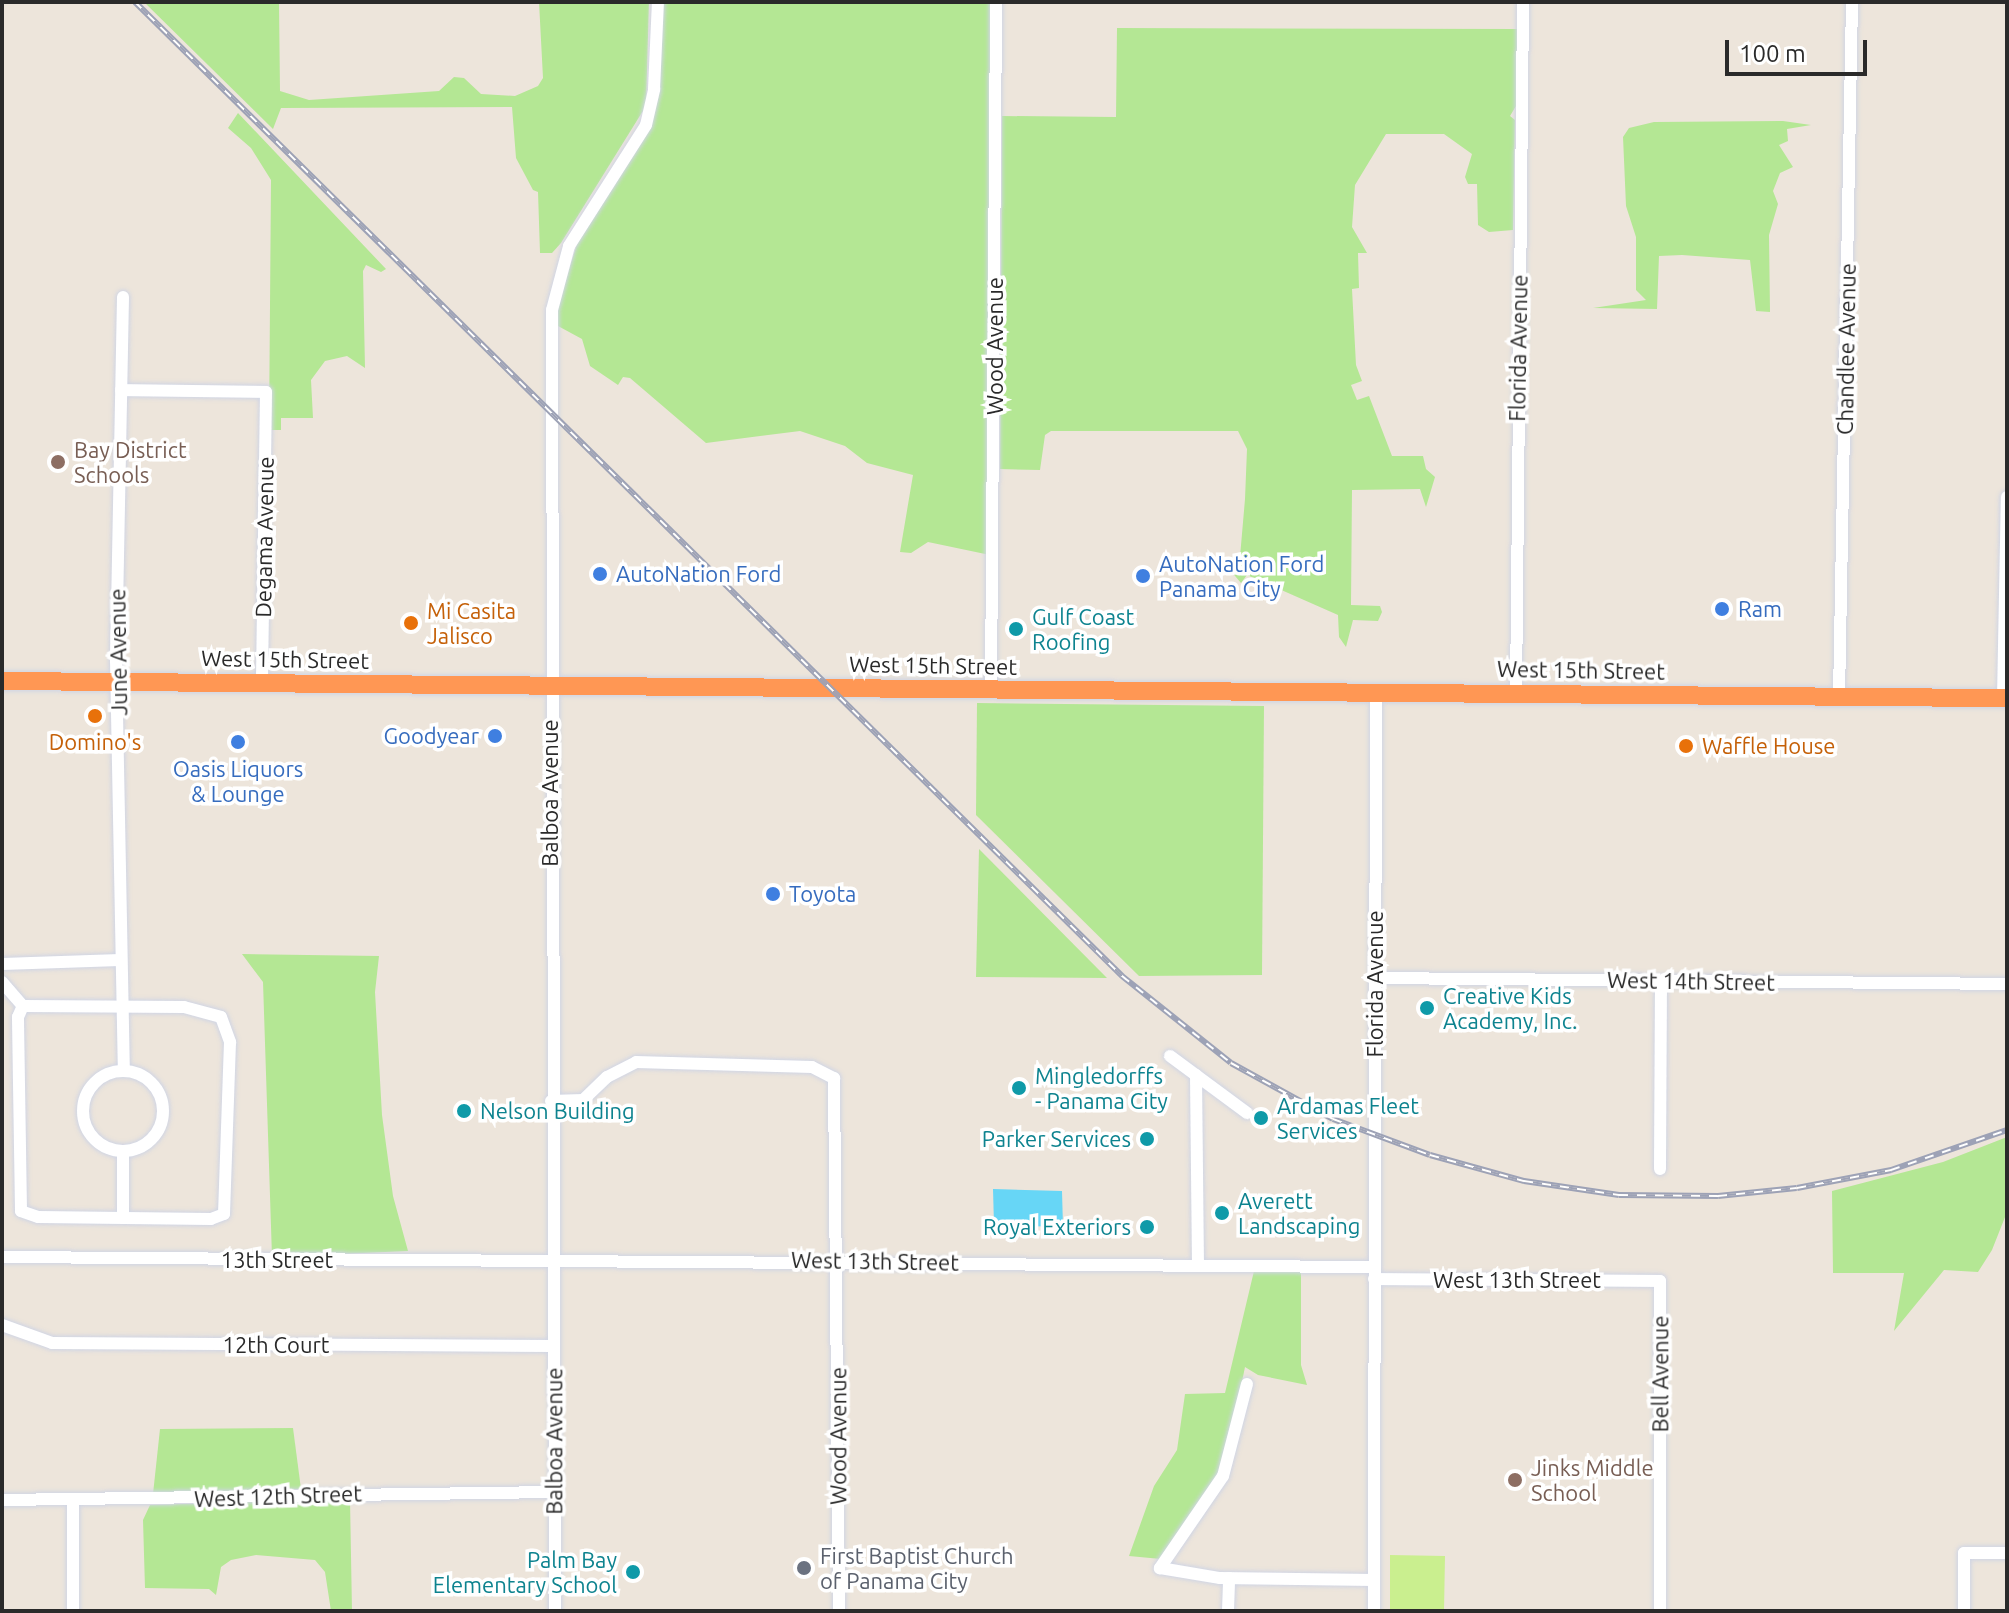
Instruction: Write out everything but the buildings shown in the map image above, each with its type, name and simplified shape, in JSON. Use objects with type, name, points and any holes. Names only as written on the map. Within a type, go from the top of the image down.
[{"type":"highway","name":"West 15th Street","points":[[2,681],[2005,698]]},
{"type":"street","name":"Balboa Avenue","points":[[555,1611],[550,685],[554,293],[569,246],[646,125],[654,89],[658,2]]},
{"type":"street","name":"Wood Avenue","points":[[991,689],[996,2]]},
{"type":"street","name":"Florida Avenue","points":[[1516,694],[1523,2]]},
{"type":"street","name":"Chandlee Avenue","points":[[1839,697],[1852,2]]},
{"type":"street","name":"June Avenue","points":[[123,297],[118,681],[124,1071]]},
{"type":"street","name":"Degama Avenue","points":[[121,390],[266,392],[262,683]]},
{"type":"street","points":[[2005,698],[2007,497]]},
{"type":"street","name":"Florida Avenue","points":[[1374,1611],[1376,693]]},
{"type":"street","points":[[2,964],[120,960]]},
{"type":"street","name":"West 14th Street","points":[[1375,978],[2007,984]]},
{"type":"street","points":[[1660,1169],[1661,981]]},
{"type":"street","points":[[2,982],[23,1006],[207,1009],[221,1017],[230,1042],[227,1210],[211,1219],[38,1217],[19,1208],[18,1017],[23,1006]]},
{"type":"street","points":[[1170,1056],[1247,1113]]},
{"type":"street","name":"Wood Avenue","points":[[551,1101],[583,1100],[607,1077],[636,1062],[830,1072],[838,1089],[839,1611]]},
{"type":"street","points":[[124,1071],[154,1085],[164,1109],[153,1137],[123,1151],[95,1141],[83,1111],[94,1084],[124,1071]]},
{"type":"street","points":[[1196,1075],[1198,1264]]},
{"type":"street","points":[[123,1151],[123,1218]]},
{"type":"street","name":"13th Street","points":[[2,1257],[553,1257]]},
{"type":"street","name":"West 13th Street","points":[[553,1257],[1198,1264],[1374,1273],[1660,1281]]},
{"type":"street","name":"Bell Avenue","points":[[1660,1281],[1660,1611]]},
{"type":"street","name":"12th Court","points":[[2,1325],[52,1343],[553,1346]]},
{"type":"street","points":[[1247,1384],[1223,1476],[1160,1568],[1229,1578],[1374,1580]]},
{"type":"street","name":"West 12th Street","points":[[2,1500],[73,1502],[554,1492]]},
{"type":"street","points":[[73,1502],[73,1611]]},
{"type":"street","points":[[1964,1611],[1964,1553],[2007,1553]]},
{"type":"street","points":[[1228,1611],[1229,1578]]},
{"type":"green space","points":[[144,2],[279,2],[280,91],[309,100],[439,91],[454,77],[464,78],[481,94],[515,96],[538,86],[543,78],[539,2],[649,2],[646,106],[561,243],[552,253],[540,253],[538,192],[533,190],[516,158],[512,107],[281,108],[273,129]]},
{"type":"green space","points":[[663,2],[991,2],[990,555],[928,542],[911,553],[900,552],[913,475],[867,463],[845,446],[800,431],[706,443],[630,378],[623,377],[618,385],[590,366],[582,339],[558,326],[558,304],[577,244],[649,131],[659,92]]},
{"type":"green space","points":[[1117,28],[1518,29],[1516,106],[1510,116],[1515,120],[1513,230],[1489,232],[1478,225],[1477,184],[1468,184],[1465,177],[1472,154],[1444,134],[1386,134],[1355,185],[1352,227],[1367,253],[1358,253],[1359,288],[1352,289],[1356,365],[1362,381],[1351,385],[1357,400],[1369,396],[1392,456],[1423,456],[1426,469],[1435,477],[1426,507],[1420,489],[1352,490],[1351,605],[1380,606],[1382,612],[1378,621],[1353,620],[1346,647],[1339,637],[1338,615],[1247,575],[1241,583],[1230,570],[1229,558],[1240,557],[1245,499],[1247,449],[1238,431],[1051,431],[1045,435],[1040,470],[1000,469],[1002,116],[1116,117]]},
{"type":"green space","points":[[238,113],[386,269],[381,272],[366,265],[363,271],[365,368],[347,356],[325,361],[311,380],[313,418],[281,418],[281,430],[269,430],[271,180],[251,148],[228,128]]},
{"type":"green space","points":[[1783,121],[1811,125],[1787,129],[1788,141],[1779,145],[1793,167],[1780,173],[1773,191],[1778,204],[1769,235],[1770,312],[1756,311],[1750,260],[1682,255],[1659,256],[1657,309],[1593,308],[1646,300],[1636,290],[1636,237],[1626,206],[1623,137],[1629,128],[1654,122]]},
{"type":"green space","points":[[977,703],[1264,706],[1262,975],[1139,976],[976,815]]},
{"type":"green space","points":[[979,849],[1107,978],[976,977]]},
{"type":"green space","points":[[242,954],[379,956],[375,992],[382,1115],[393,1196],[408,1251],[272,1257],[263,982]]},
{"type":"green space","points":[[2007,1137],[2007,1212],[1992,1250],[1978,1272],[1944,1270],[1894,1331],[1904,1273],[1833,1273],[1832,1191],[1943,1162]]},
{"type":"green space","points":[[1254,1271],[1301,1271],[1301,1365],[1307,1385],[1258,1375],[1245,1367],[1227,1455],[1213,1484],[1161,1559],[1129,1556],[1154,1486],[1177,1450],[1185,1394],[1225,1393]]},
{"type":"green space","points":[[293,1428],[301,1489],[153,1494],[160,1429]]},
{"type":"green space","points":[[350,1499],[352,1611],[331,1611],[325,1572],[315,1560],[256,1555],[231,1560],[221,1567],[216,1595],[209,1589],[145,1588],[143,1520],[150,1505]]},
{"type":"green space","points":[[1390,1555],[1445,1556],[1444,1611],[1390,1611]]},
{"type":"water","points":[[993,1189],[1062,1191],[1063,1227],[994,1225]]},
{"type":"railway","points":[[135,2],[1122,976],[1231,1063],[1333,1119],[1430,1155],[1524,1181],[1619,1195],[1718,1196],[1797,1188],[1891,1170],[2007,1130]]},
{"type":"place","name":"Bay District Schools","points":[[58,462]]},
{"type":"place","name":"AutoNation Ford","points":[[600,574]]},
{"type":"place","name":"AutoNation Ford Panama City","points":[[1143,576]]},
{"type":"place","name":"Ram","points":[[1722,609]]},
{"type":"place","name":"Mi Casita Jalisco","points":[[411,623]]},
{"type":"place","name":"Gulf Coast Roofing","points":[[1016,629]]},
{"type":"place","name":"Domino's","points":[[95,716]]},
{"type":"place","name":"Goodyear","points":[[495,736]]},
{"type":"place","name":"Oasis Liquors & Lounge","points":[[238,742]]},
{"type":"place","name":"Waffle House","points":[[1686,746]]},
{"type":"place","name":"Toyota","points":[[773,894]]},
{"type":"place","name":"Creative Kids Academy, Inc.","points":[[1427,1008]]},
{"type":"place","name":"Mingledorffs - Panama City","points":[[1019,1088]]},
{"type":"place","name":"Nelson Building","points":[[464,1111]]},
{"type":"place","name":"Ardamas Fleet Services","points":[[1261,1118]]},
{"type":"place","name":"Parker Services","points":[[1147,1139]]},
{"type":"place","name":"Averett Landscaping","points":[[1222,1213]]},
{"type":"place","name":"Royal Exteriors","points":[[1147,1227]]},
{"type":"place","name":"Jinks Middle School","points":[[1515,1480]]},
{"type":"place","name":"First Baptist Church of Panama City","points":[[804,1568]]},
{"type":"place","name":"Palm Bay Elementary School","points":[[633,1572]]}]
